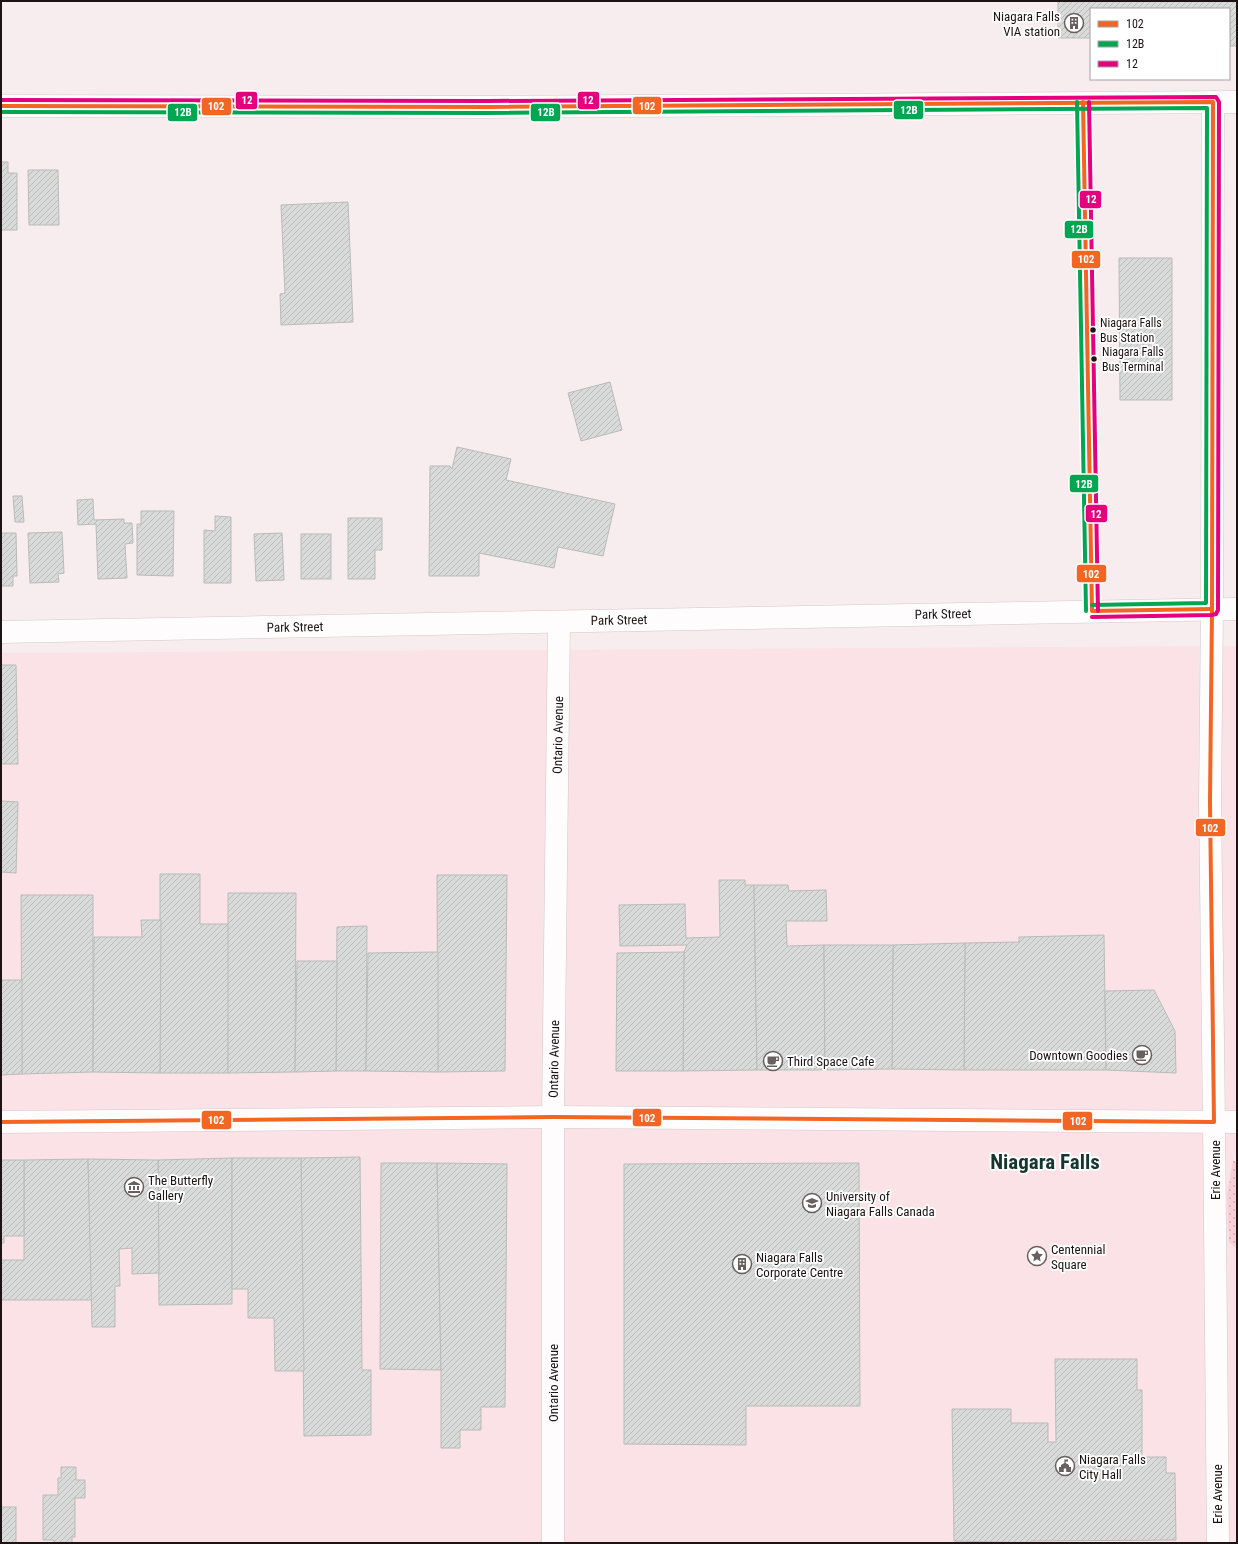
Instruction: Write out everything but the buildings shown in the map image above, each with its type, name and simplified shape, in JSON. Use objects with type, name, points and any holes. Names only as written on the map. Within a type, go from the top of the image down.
[{"type":"street","name":"Erie Avenue","points":[[1213,102],[1210,802],[1218,1543]]},
{"type":"street","points":[[1,106],[495,107],[1237,102]]},
{"type":"street","name":"Park Street","points":[[1,632],[1237,609]]},
{"type":"street","name":"Ontario Avenue","points":[[553,1543],[553,1117],[559,622]]},
{"type":"street","points":[[1,1122],[553,1117],[1237,1122]]},
{"type":"shaded area","points":[[1237,646],[1237,1145],[1227,1195],[1229,1242],[1237,1249],[1237,1543],[1,1543],[1,653]]},
{"type":"shaded area","points":[[1233,1161],[1237,1161],[1237,1249],[1229,1242],[1227,1195]]},
{"type":"transit line","name":"12","points":[[1,100],[487,101],[1216,97],[1219,102],[1218,610],[1216,614],[1212,615],[1092,617]]},
{"type":"transit line","name":"12B","points":[[1077,102],[1086,611]]},
{"type":"transit line","name":"102","points":[[1083,102],[1092,611],[1212,609]]},
{"type":"transit line","name":"12","points":[[1089,102],[1098,611]]},
{"type":"transit line","name":"102","points":[[1,106],[487,107],[1213,102],[1210,802],[1214,1122],[553,1117],[1,1122]]},
{"type":"transit line","name":"12B","points":[[1,112],[487,113],[1207,108],[1206,603],[1092,605]]},
{"type":"place","name":"Niagara Falls VIA station","points":[[1074,23]]},
{"type":"place","name":"Niagara Falls Bus Station","points":[[1093,330]]},
{"type":"place","name":"Niagara Falls Bus Terminal","points":[[1094,359]]},
{"type":"place","name":"Downtown Goodies","points":[[1142,1055]]},
{"type":"place","name":"Third Space Cafe","points":[[773,1061]]},
{"type":"place","name":"The Butterfly Gallery","points":[[134,1187]]},
{"type":"place","name":"University of Niagara Falls Canada","points":[[812,1203]]},
{"type":"place","name":"Centennial Square","points":[[1037,1256]]},
{"type":"place","name":"Niagara Falls Corporate Centre","points":[[742,1264]]},
{"type":"place","name":"Niagara Falls City Hall","points":[[1065,1466]]},
{"type":"district","name":"Niagara Falls","points":[[1045,1162]]}]
